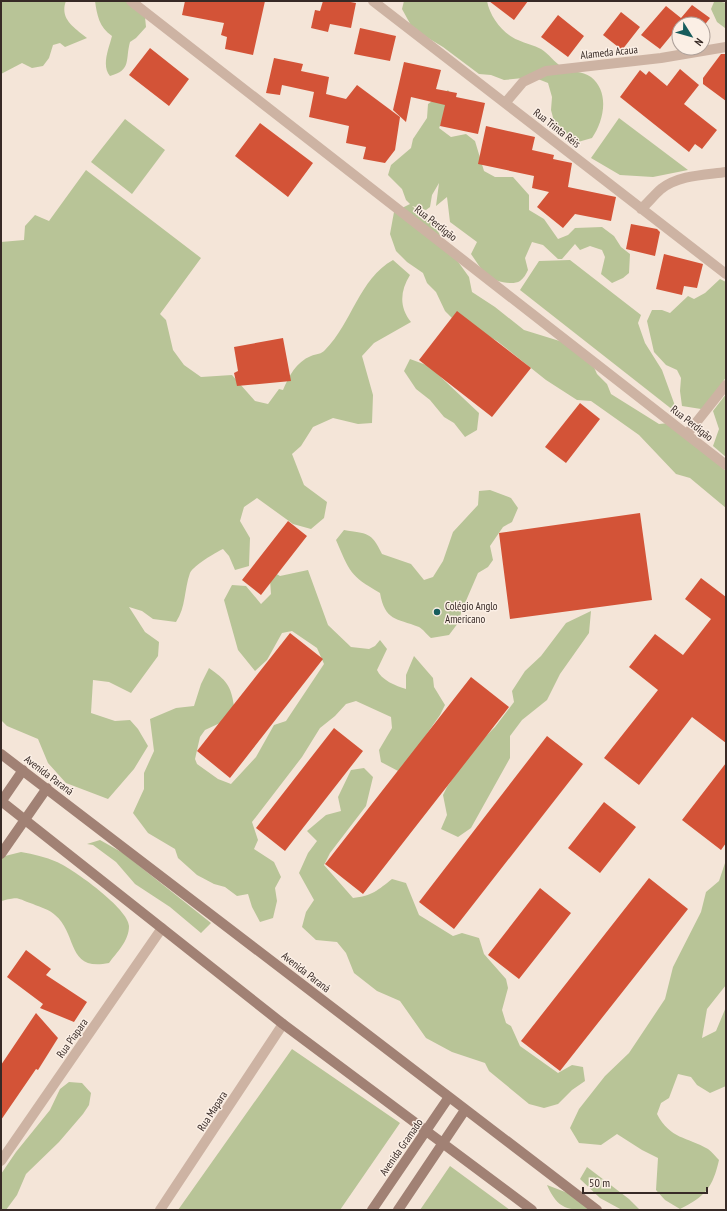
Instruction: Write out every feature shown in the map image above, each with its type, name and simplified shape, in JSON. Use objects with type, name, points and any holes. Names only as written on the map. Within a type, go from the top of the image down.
[{"type":"main road","name":"Avenida Paraná","points":[[1,754],[597,1210]]},
{"type":"main road","points":[[23,770],[1,801],[283,1024],[532,1210]]},
{"type":"main road","points":[[1,854],[47,788]]},
{"type":"main road","name":"Avenida Gramado","points":[[372,1210],[449,1097]]},
{"type":"main road","points":[[398,1210],[465,1110]]},
{"type":"street","name":"Rua Perdigão","points":[[131,1],[726,465]]},
{"type":"street","name":"Rua Trinta Réis","points":[[373,1],[506,102],[726,274]]},
{"type":"street","name":"Alameda Acaua","points":[[506,102],[523,82],[546,71],[662,58],[726,47]]},
{"type":"street","points":[[641,209],[660,189],[671,182],[685,177],[726,172]]},
{"type":"street","points":[[687,434],[726,385]]},
{"type":"street","name":"Rua Piapara","points":[[1,1161],[162,928]]},
{"type":"street","name":"Rua Mapara","points":[[160,1210],[283,1024]]},
{"type":"green space","points":[[1,1],[66,1],[64,7],[66,18],[73,27],[87,38],[65,47],[60,43],[53,45],[49,58],[43,66],[32,68],[22,63],[1,74]]},
{"type":"green space","points":[[95,1],[128,1],[145,17],[146,27],[130,42],[125,67],[117,74],[110,76],[107,72],[106,62],[112,36],[101,25]]},
{"type":"green space","points":[[404,1],[487,1],[494,19],[507,34],[536,46],[547,53],[562,67],[588,75],[597,83],[603,98],[603,107],[600,123],[592,138],[578,142],[555,125],[551,110],[552,97],[548,83],[533,77],[504,80],[491,75],[479,74],[443,47],[413,29],[402,9]]},
{"type":"green space","points":[[717,1],[726,3],[726,32],[725,28],[717,22],[711,9],[714,2]]},
{"type":"green space","points":[[448,90],[451,94],[447,110],[439,128],[451,137],[466,134],[475,141],[484,171],[495,177],[513,177],[529,195],[529,210],[544,219],[558,239],[568,235],[575,228],[602,227],[614,236],[621,247],[630,254],[629,273],[623,278],[612,283],[601,274],[605,257],[602,250],[590,246],[580,250],[575,244],[562,259],[558,259],[543,245],[532,242],[525,258],[528,270],[523,279],[512,283],[498,281],[486,275],[471,254],[477,242],[450,222],[447,197],[436,206],[439,183],[432,195],[430,207],[426,210],[412,206],[429,220],[439,233],[469,277],[472,292],[495,307],[524,330],[566,343],[592,363],[597,374],[607,384],[611,394],[659,424],[669,423],[726,471],[726,508],[690,478],[676,474],[639,435],[591,401],[577,400],[546,380],[497,341],[467,324],[452,318],[445,311],[436,292],[427,283],[423,273],[407,262],[396,251],[390,234],[394,212],[410,204],[406,200],[402,189],[388,175],[391,165],[411,148],[413,139],[427,118],[428,104]]},
{"type":"green space","points":[[619,118],[688,170],[653,177],[620,175],[591,158]]},
{"type":"green space","points":[[125,119],[165,150],[132,194],[91,162]]},
{"type":"green space","points":[[86,170],[201,258],[160,314],[166,320],[173,350],[184,365],[201,377],[232,375],[255,401],[268,404],[279,389],[283,390],[291,375],[301,362],[324,351],[342,327],[372,278],[381,268],[393,260],[410,275],[404,287],[402,299],[404,311],[411,322],[374,343],[362,356],[373,395],[372,423],[358,424],[333,418],[313,427],[301,446],[292,454],[304,485],[327,502],[324,518],[311,529],[293,524],[257,498],[244,507],[240,521],[250,538],[249,566],[235,570],[229,556],[223,549],[200,563],[190,573],[182,610],[176,622],[153,619],[142,611],[129,607],[145,632],[159,642],[158,656],[131,693],[109,682],[93,680],[91,713],[115,721],[130,720],[138,729],[148,746],[134,769],[108,799],[66,783],[48,763],[38,739],[7,726],[1,720],[1,242],[24,240],[25,226],[35,215],[49,221]]},
{"type":"green space","points":[[570,260],[641,315],[638,323],[645,343],[662,370],[678,414],[520,290],[539,261]]},
{"type":"green space","points":[[720,279],[726,282],[726,377],[714,396],[701,409],[682,406],[680,391],[681,378],[677,370],[666,365],[654,352],[647,321],[652,310],[662,310],[670,313],[688,296],[694,299],[705,293]]},
{"type":"green space","points":[[410,359],[429,366],[479,413],[477,430],[465,437],[454,423],[444,417],[430,400],[416,389],[404,371]]},
{"type":"green space","points":[[726,394],[726,457],[713,446],[719,429],[713,411]]},
{"type":"green space","points":[[490,490],[511,498],[518,508],[512,522],[503,527],[490,546],[493,560],[488,567],[478,573],[458,623],[449,635],[431,638],[419,627],[398,620],[388,614],[382,602],[380,593],[356,577],[344,559],[336,540],[344,530],[368,535],[375,541],[382,554],[411,564],[424,580],[433,577],[443,561],[453,532],[478,505],[479,491]]},
{"type":"green space","points":[[308,570],[328,625],[351,647],[369,649],[375,646],[380,640],[387,649],[377,670],[379,674],[385,680],[406,689],[406,675],[414,656],[433,678],[434,687],[445,705],[440,715],[400,772],[381,762],[379,750],[392,728],[391,717],[356,701],[346,704],[335,716],[320,728],[302,757],[252,822],[258,840],[254,849],[274,862],[281,877],[275,888],[277,901],[273,918],[260,922],[252,907],[248,894],[237,896],[225,887],[214,884],[197,875],[178,858],[175,849],[148,833],[133,813],[144,789],[144,773],[154,751],[150,719],[176,708],[194,706],[201,684],[209,668],[220,676],[227,684],[234,706],[220,723],[205,730],[200,737],[195,759],[197,764],[218,779],[231,784],[256,757],[274,725],[286,721],[324,664],[317,648],[292,631],[282,633],[267,660],[255,671],[238,650],[224,600],[232,585],[246,586],[261,604],[271,594],[270,580],[275,573],[280,576]]},
{"type":"green space","points":[[591,611],[589,633],[560,674],[547,700],[522,720],[510,736],[510,758],[471,828],[458,837],[441,829],[447,815],[443,795],[447,787],[474,748],[495,727],[514,702],[512,691],[525,671],[541,656],[566,623]]},
{"type":"green space","points":[[364,768],[373,777],[366,806],[330,853],[324,865],[353,898],[370,894],[392,879],[406,883],[419,915],[453,936],[462,933],[479,938],[484,954],[506,979],[508,988],[502,1010],[506,1023],[511,1026],[520,1046],[558,1073],[572,1065],[583,1067],[585,1081],[572,1090],[558,1104],[544,1108],[529,1104],[489,1071],[485,1063],[452,1052],[426,1038],[400,1001],[377,991],[354,973],[346,953],[337,942],[316,940],[302,927],[306,912],[314,900],[299,873],[308,853],[317,841],[307,831],[326,815],[341,811],[338,797],[351,770]]},
{"type":"green space","points":[[100,840],[123,853],[211,923],[201,933],[170,907],[135,884],[116,862],[93,845],[87,844]]},
{"type":"green space","points":[[21,852],[44,857],[65,866],[99,890],[120,910],[127,919],[129,926],[127,937],[109,963],[95,964],[86,962],[79,957],[74,950],[62,923],[55,915],[42,907],[18,898],[1,901],[1,857]]},
{"type":"green space","points":[[726,860],[726,985],[707,1009],[702,1038],[716,1031],[726,1007],[726,1086],[710,1093],[697,1085],[691,1077],[678,1074],[669,1098],[661,1103],[657,1114],[662,1122],[673,1133],[708,1149],[719,1160],[714,1177],[707,1190],[689,1205],[680,1209],[665,1200],[656,1190],[658,1158],[617,1134],[601,1145],[579,1143],[570,1128],[579,1109],[605,1076],[629,1053],[665,999],[673,967],[701,912],[706,892],[719,881]]},
{"type":"green space","points":[[292,1049],[400,1123],[340,1210],[178,1210]]},
{"type":"green space","points":[[69,1082],[82,1083],[91,1093],[89,1105],[59,1142],[26,1174],[17,1195],[6,1210],[1,1210],[1,1174],[16,1152],[50,1110],[60,1089]]},
{"type":"green space","points":[[450,1166],[510,1210],[420,1210]]},
{"type":"green space","points":[[587,1167],[629,1199],[640,1210],[622,1210],[600,1198],[580,1179]]},
{"type":"green space","points":[[547,1185],[573,1195],[593,1210],[577,1210],[565,1207],[555,1199]]},
{"type":"building","points":[[185,1],[265,1],[253,55],[225,49],[227,37],[221,35],[224,23],[182,15]]},
{"type":"building","points":[[323,1],[345,1],[356,3],[351,28],[330,24],[328,32],[311,28],[315,10],[320,11]]},
{"type":"building","points":[[489,1],[528,1],[514,20]]},
{"type":"building","points":[[692,5],[707,16],[683,16]]},
{"type":"building","points":[[666,6],[678,16],[671,16],[671,36],[660,49],[641,35]]},
{"type":"building","points":[[621,12],[640,27],[622,50],[603,35]]},
{"type":"building","points":[[558,15],[584,36],[568,57],[541,37]]},
{"type":"building","points":[[360,28],[396,36],[390,61],[354,54]]},
{"type":"building","points":[[150,48],[189,79],[169,106],[129,75]]},
{"type":"building","points":[[721,54],[726,54],[726,101],[703,84],[703,78]]},
{"type":"building","points":[[274,58],[303,64],[301,71],[329,77],[326,94],[346,99],[357,85],[400,117],[395,150],[385,163],[363,159],[366,147],[346,143],[349,126],[309,117],[314,92],[282,85],[280,95],[266,93]]},
{"type":"building","points":[[404,62],[441,70],[436,89],[457,93],[456,97],[485,103],[478,134],[440,126],[445,105],[411,97],[406,122],[393,110]]},
{"type":"building","points":[[680,69],[699,85],[684,104],[717,130],[702,149],[695,144],[689,152],[620,97],[640,70],[646,75],[649,71],[667,86]]},
{"type":"building","points":[[260,123],[313,163],[288,197],[235,156]]},
{"type":"building","points":[[486,126],[535,137],[532,150],[554,155],[553,159],[572,163],[568,187],[616,197],[611,221],[575,214],[563,228],[537,207],[549,192],[532,188],[534,176],[478,164]]},
{"type":"building","points":[[631,224],[657,229],[660,232],[655,256],[626,249]]},
{"type":"building","points":[[664,254],[703,264],[697,288],[684,286],[682,295],[656,289]]},
{"type":"building","points":[[457,311],[531,368],[492,417],[419,360]]},
{"type":"building","points":[[283,338],[291,381],[237,386],[234,373],[238,371],[234,347]]},
{"type":"building","points":[[580,403],[600,419],[566,463],[545,447]]},
{"type":"building","points":[[640,513],[652,600],[510,619],[499,533]]},
{"type":"building","points":[[288,521],[307,536],[261,595],[242,580]]},
{"type":"building","points":[[701,578],[726,597],[726,743],[692,717],[639,785],[604,758],[658,690],[629,667],[655,634],[683,655],[711,619],[685,599]]},
{"type":"building","points":[[290,633],[323,659],[230,778],[197,751]]},
{"type":"building","points":[[471,677],[509,707],[363,894],[325,864]]},
{"type":"building","points":[[334,728],[363,751],[285,851],[256,828]]},
{"type":"building","points":[[547,736],[583,764],[454,929],[419,902]]},
{"type":"building","points":[[726,763],[726,843],[721,850],[682,820]]},
{"type":"building","points":[[604,802],[636,827],[600,873],[568,848]]},
{"type":"building","points":[[649,878],[688,909],[560,1071],[521,1041]]},
{"type":"building","points":[[540,888],[571,913],[519,979],[488,955]]},
{"type":"building","points":[[26,950],[51,969],[46,975],[87,1002],[74,1022],[40,1008],[43,1004],[7,977]]},
{"type":"building","points":[[36,1013],[58,1038],[38,1070],[36,1069],[1,1120],[1,1065]]},
{"type":"place","name":"Colégio Anglo Americano","points":[[437,612]]}]
